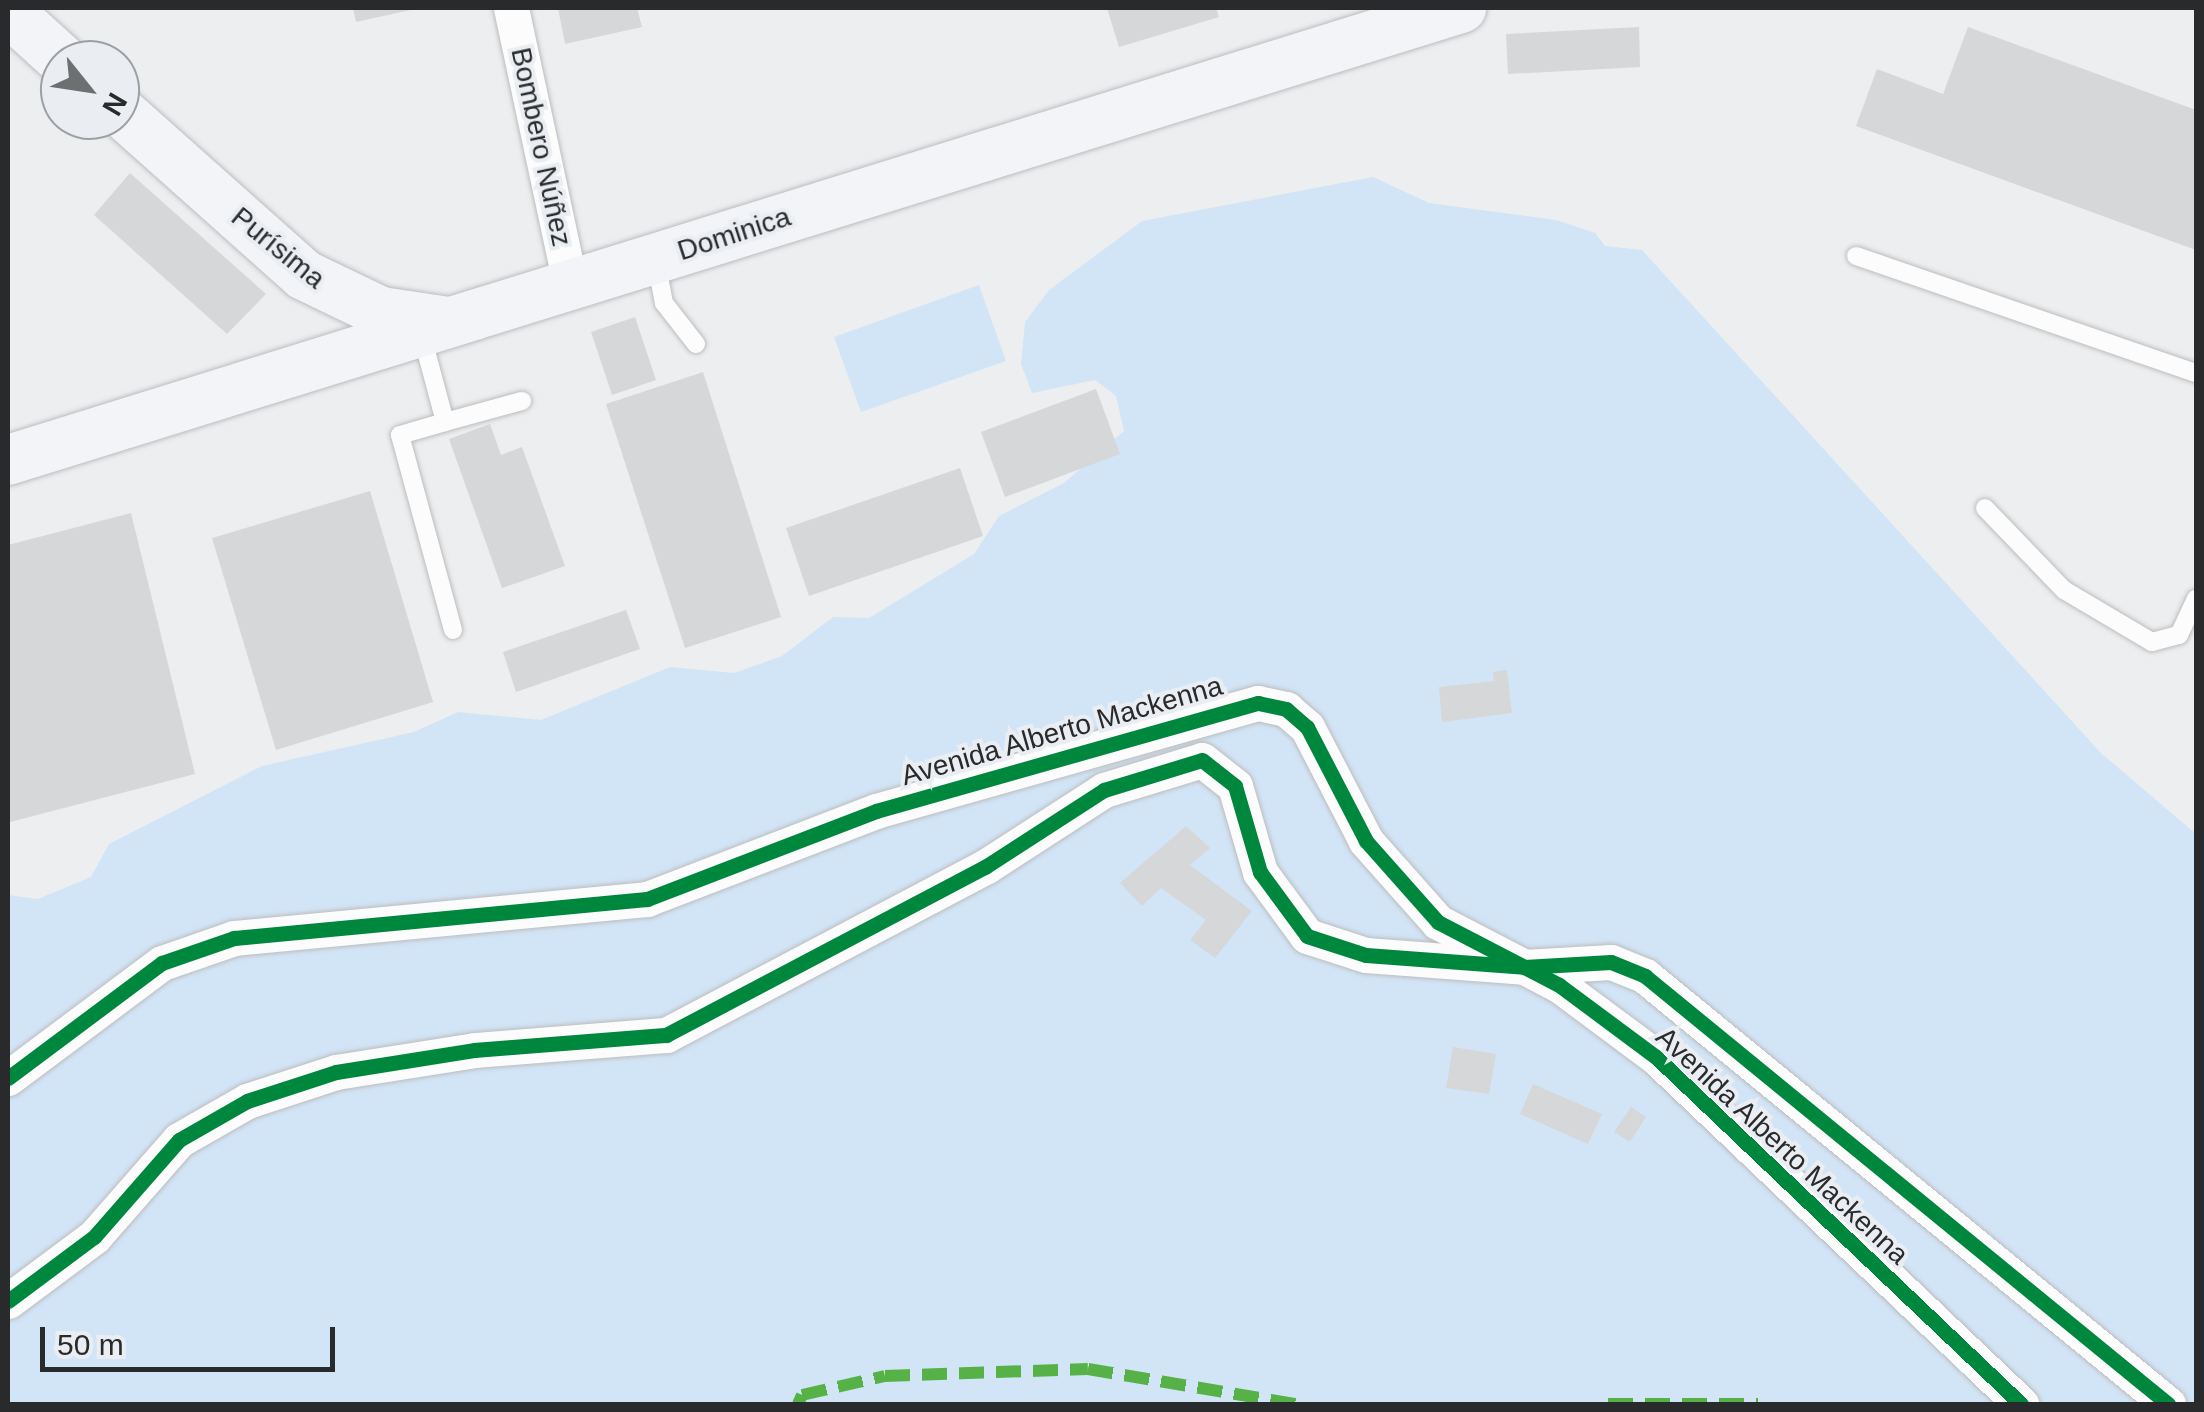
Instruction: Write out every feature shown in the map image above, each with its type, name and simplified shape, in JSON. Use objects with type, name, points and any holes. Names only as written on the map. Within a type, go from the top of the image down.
[{"type":"main road","name":"Dominica","points":[[8,460],[286,379],[655,259],[1460,8]]},
{"type":"main road","points":[[8,11],[40,40]]},
{"type":"main road","name":"Purísima","points":[[140,130],[304,275],[381,312],[444,329]]},
{"type":"main road","points":[[286,379],[323,332],[317,292],[304,275]]},
{"type":"street","name":"Bombero Núñez","points":[[511,8],[571,287]]},
{"type":"street","name":"Avenida Alberto Mackenna","points":[[8,1078],[162,963],[234,938],[647,899],[876,811],[1258,703],[1307,727],[1366,841],[1412,898],[1475,945],[1524,967],[1656,1058],[2021,1404]]},
{"type":"street","points":[[8,1301],[94,1238],[179,1140],[247,1101],[336,1072],[440,1056],[666,1035],[985,867],[1104,790],[1202,760],[1235,786],[1260,872],[1307,936],[1366,954],[1524,967],[1611,962],[1644,976],[2168,1404]]},
{"type":"lane","points":[[1856,256],[2196,374]]},
{"type":"lane","points":[[655,259],[664,302],[696,344]]},
{"type":"lane","points":[[444,329],[445,422]]},
{"type":"lane","points":[[453,630],[400,435],[522,401]]},
{"type":"lane","points":[[1985,508],[2064,590],[2152,642],[2179,636],[2196,598]]},
{"type":"shaded area","points":[[1373,177],[1429,203],[1556,220],[1595,233],[1605,246],[1642,250],[2101,753],[2196,834],[2196,1404],[8,1404],[8,895],[38,899],[91,877],[109,844],[262,766],[414,732],[458,712],[541,720],[670,667],[734,673],[782,656],[833,617],[869,618],[974,554],[999,516],[1064,483],[1124,431],[1116,396],[1095,380],[1032,393],[1021,364],[1025,322],[1049,290],[1142,221]]},
{"type":"shaded area","points":[[979,285],[1006,361],[861,412],[834,337]]},
{"type":"building","points":[[353,8],[415,8],[415,9],[356,22]]},
{"type":"building","points":[[558,8],[637,8],[642,27],[565,44]]},
{"type":"building","points":[[1107,8],[1216,8],[1219,17],[1119,47]]},
{"type":"building","points":[[1639,27],[1640,67],[1508,74],[1506,34]]},
{"type":"building","points":[[1968,27],[2196,110],[2196,250],[1856,126],[1877,69],[1943,94]]},
{"type":"building","points":[[130,173],[266,294],[227,334],[94,215]]},
{"type":"building","points":[[635,317],[656,380],[612,395],[591,332]]},
{"type":"building","points":[[703,372],[781,617],[685,648],[606,404]]},
{"type":"building","points":[[1096,389],[1120,454],[1005,497],[981,432]]},
{"type":"building","points":[[490,424],[501,455],[522,447],[565,566],[502,588],[449,439]]},
{"type":"building","points":[[960,468],[983,536],[809,596],[786,528]]},
{"type":"building","points":[[370,491],[433,702],[276,750],[212,538]]},
{"type":"building","points":[[131,513],[195,774],[10,822],[8,545]]},
{"type":"building","points":[[626,610],[640,649],[516,692],[503,652]]},
{"type":"building","points":[[1507,670],[1512,713],[1442,722],[1439,687],[1494,681],[1493,672]]},
{"type":"building","points":[[1186,826],[1210,848],[1190,865],[1252,911],[1215,958],[1190,940],[1206,920],[1161,888],[1142,906],[1120,883]]},
{"type":"building","points":[[1453,1047],[1496,1054],[1489,1094],[1446,1088]]},
{"type":"building","points":[[1533,1084],[1602,1114],[1588,1144],[1520,1114]]},
{"type":"building","points":[[1631,1107],[1646,1117],[1630,1142],[1614,1132]]},
{"type":"marked path","points":[[798,1404],[802,1395],[885,1376],[1088,1369],[1296,1404]]},
{"type":"marked path","points":[[1608,1404],[1758,1404]]},
{"type":"cycle path","points":[[8,1078],[162,963],[234,938],[647,899],[876,811],[1258,703],[1286,709],[1307,727],[1366,841],[1438,922],[1559,985],[1656,1057],[2021,1404]]},
{"type":"cycle path","points":[[8,1301],[94,1237],[179,1140],[247,1101],[336,1072],[475,1050],[666,1035],[985,867],[1104,790],[1202,760],[1235,786],[1260,872],[1307,936],[1366,955],[1524,967],[1611,962],[1645,976],[2168,1404]]}]
